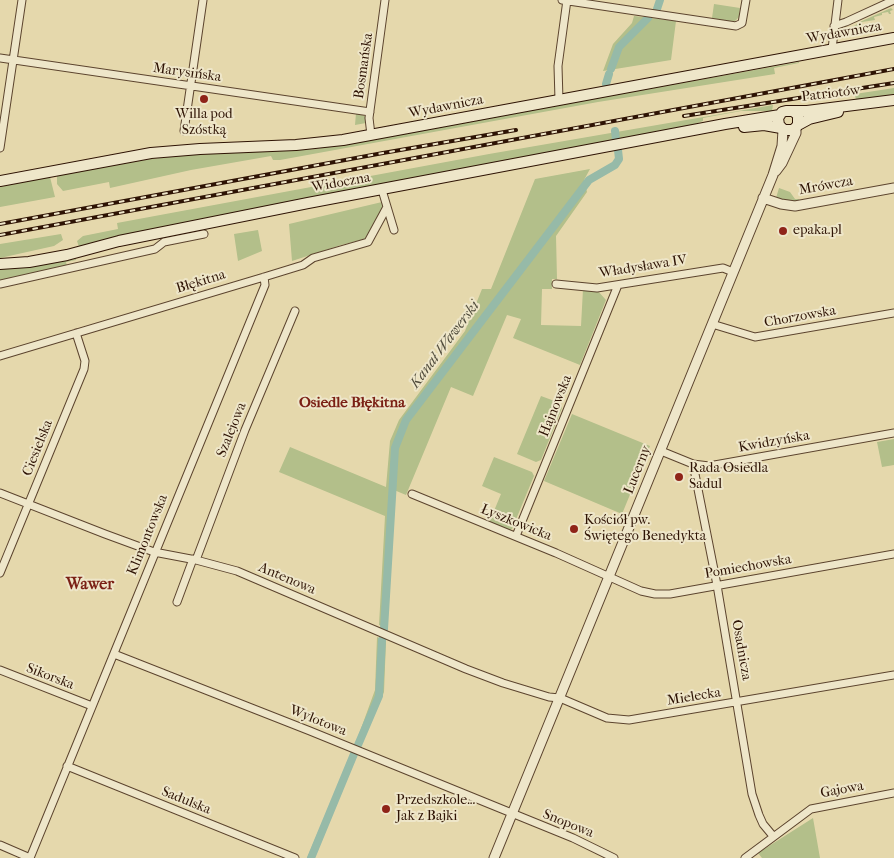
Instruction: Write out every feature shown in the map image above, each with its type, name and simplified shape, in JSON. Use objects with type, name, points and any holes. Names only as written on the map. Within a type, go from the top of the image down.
[{"type":"main road","name":"Wydawnicza","points":[[0,181],[165,151],[296,145],[371,135],[894,38]]},
{"type":"main road","name":"Patriotów","points":[[794,112],[894,100]]},
{"type":"main road","name":"Patriotów","points":[[797,126],[809,119],[871,103]]},
{"type":"main road","points":[[786,110],[794,112],[798,115],[797,126],[789,131],[782,129],[778,122],[780,115],[786,110]]},
{"type":"main road","name":"Widoczna","points":[[0,264],[29,262],[67,255],[119,240],[780,115]]},
{"type":"main road","name":"Widoczna","points":[[688,132],[764,125],[782,129]]},
{"type":"street","points":[[0,148],[22,0]]},
{"type":"street","points":[[184,131],[203,0]]},
{"type":"street","name":"Bosmańska","points":[[371,135],[369,124],[370,112],[385,0]]},
{"type":"street","points":[[559,100],[558,66],[565,0],[736,26],[742,23],[746,0]]},
{"type":"street","points":[[832,50],[838,0]]},
{"type":"street","points":[[834,26],[894,0]]},
{"type":"street","name":"Marysińska","points":[[0,58],[370,112]]},
{"type":"street","name":"Lucerny","points":[[494,858],[763,198],[784,150],[797,126]]},
{"type":"street","name":"Lucerny","points":[[782,129],[784,150]]},
{"type":"street","name":"Mrówcza","points":[[763,198],[791,206],[894,188]]},
{"type":"street","points":[[382,190],[394,230]]},
{"type":"street","name":"Błękitna","points":[[0,356],[303,265],[313,258],[368,242],[371,240],[387,207]]},
{"type":"street","points":[[0,284],[155,249],[164,242],[204,234]]},
{"type":"street","name":"Władysława IV","points":[[556,284],[597,288],[713,269],[724,268],[733,272]]},
{"type":"street","name":"Klimontowska","points":[[30,858],[265,285],[264,276]]},
{"type":"street","name":"Hajnowska","points":[[516,536],[618,285]]},
{"type":"street","name":"Szalejowa","points":[[177,602],[294,311]]},
{"type":"street","name":"Chorzowska","points":[[712,324],[755,337],[894,313]]},
{"type":"street","name":"Ciesielska","points":[[0,572],[84,368],[85,361],[76,332]]},
{"type":"street","name":"Kwidzyńska","points":[[661,451],[693,464],[709,466],[894,433]]},
{"type":"street","name":"Osadnicza","points":[[693,464],[717,585],[752,794],[761,820],[773,836]]},
{"type":"street","name":"Antenowa","points":[[0,493],[154,552],[195,559],[244,574],[466,669],[503,683],[549,697],[560,698]]},
{"type":"street","name":"Łyszkowicka","points":[[412,494],[516,536],[609,577]]},
{"type":"street","name":"Pomiechowska","points":[[609,577],[641,591],[655,594],[670,594],[894,554]]},
{"type":"street","name":"Wylotowa","points":[[114,654],[310,731],[512,814]]},
{"type":"street","name":"Sikorska","points":[[0,670],[92,706]]},
{"type":"street","name":"Mielecka","points":[[560,698],[607,718],[629,720],[894,675]]},
{"type":"street","name":"Sadulska","points":[[68,766],[295,858]]},
{"type":"street","name":"Gajowa","points":[[745,858],[811,809],[894,794]]},
{"type":"street","name":"Snopowa","points":[[512,814],[573,838],[614,858]]},
{"type":"street","points":[[0,845],[30,858]]},
{"type":"green space","points":[[714,4],[740,8],[739,17],[734,22],[712,18]]},
{"type":"green space","points":[[891,8],[893,10],[890,11],[891,14],[888,12],[882,13],[882,15],[874,17],[875,20],[862,22],[863,29],[844,32],[862,21]]},
{"type":"green space","points":[[634,16],[676,21],[671,60],[603,71],[613,44],[632,23]]},
{"type":"green space","points":[[799,62],[774,68],[775,74],[598,102],[280,160],[273,160],[271,156],[191,170],[110,188],[109,182],[63,191],[57,184],[57,176],[150,159],[189,155],[316,149]]},
{"type":"green space","points":[[894,88],[894,94],[856,101],[855,94]]},
{"type":"green space","points":[[773,105],[772,111],[741,111],[703,118],[703,121],[682,129],[79,247],[77,241],[83,236],[118,229],[117,223],[489,154]]},
{"type":"green space","points":[[356,113],[365,116],[366,123],[355,125]]},
{"type":"green space","points":[[590,169],[584,180],[587,192],[556,236],[557,279],[552,279],[552,289],[542,289],[541,325],[581,326],[583,289],[597,290],[606,300],[580,365],[513,338],[521,319],[507,315],[473,396],[451,387],[406,495],[394,490],[386,628],[379,625],[385,516],[279,472],[290,447],[386,487],[390,441],[399,420],[465,331],[482,289],[491,289],[535,179]]},
{"type":"green space","points":[[50,177],[55,197],[0,207],[0,187]]},
{"type":"green space","points":[[779,188],[790,192],[795,199],[800,201],[787,202],[776,198]]},
{"type":"green space","points":[[382,202],[383,206],[368,238],[292,261],[289,224]]},
{"type":"green space","points":[[258,230],[262,251],[238,261],[234,234]]},
{"type":"green space","points":[[61,234],[63,240],[54,246],[0,258],[0,244]]},
{"type":"green space","points":[[76,259],[66,262],[67,266],[0,280],[0,268]]},
{"type":"green space","points":[[541,396],[560,403],[562,408],[541,460],[536,462],[517,454]]},
{"type":"green space","points":[[572,414],[650,446],[622,514],[544,481]]},
{"type":"green space","points":[[894,439],[894,465],[882,467],[877,442]]},
{"type":"green space","points":[[494,457],[532,472],[534,476],[512,529],[508,531],[489,523],[501,494],[482,486]]},
{"type":"green space","points":[[377,637],[386,641],[384,692],[360,747],[355,745],[375,690]]},
{"type":"green space","points":[[352,752],[356,754],[314,858],[307,858]]},
{"type":"green space","points":[[813,818],[820,858],[762,858],[758,853]]},
{"type":"waterway","name":"Kanał Wawerski","points":[[657,9],[660,0]]},
{"type":"waterway","name":"Kanał Wawerski","points":[[611,69],[619,47],[648,18]]},
{"type":"waterway","name":"Kanał Wawerski","points":[[606,84],[609,74]]},
{"type":"waterway","name":"Kanał Wawerski","points":[[615,131],[616,140]]},
{"type":"waterway","name":"Kanał Wawerski","points":[[384,629],[395,448],[406,420],[589,180],[615,165],[619,159],[618,150]]},
{"type":"waterway","name":"Kanał Wawerski","points":[[358,745],[379,696],[382,640]]},
{"type":"waterway","name":"Kanał Wawerski","points":[[311,858],[354,754]]},
{"type":"railway","points":[[0,235],[894,69]]},
{"type":"railway","points":[[684,116],[894,83]]},
{"type":"railway","points":[[0,224],[516,130]]},
{"type":"place","name":"Willa pod Szóstką","points":[[204,99]]},
{"type":"place","name":"epaka.pl","points":[[783,231]]},
{"type":"place","name":"Rada Osiedla Sadul","points":[[679,477]]},
{"type":"place","name":"Kościół pw. Świętego Benedykta","points":[[574,529]]},
{"type":"place","name":"Przedszkole... Jak z Bajki","points":[[386,809]]},
{"type":"district","name":"Osiedle Błękitna","points":[[352,403]]},
{"type":"district","name":"Wawer","points":[[90,585]]}]
